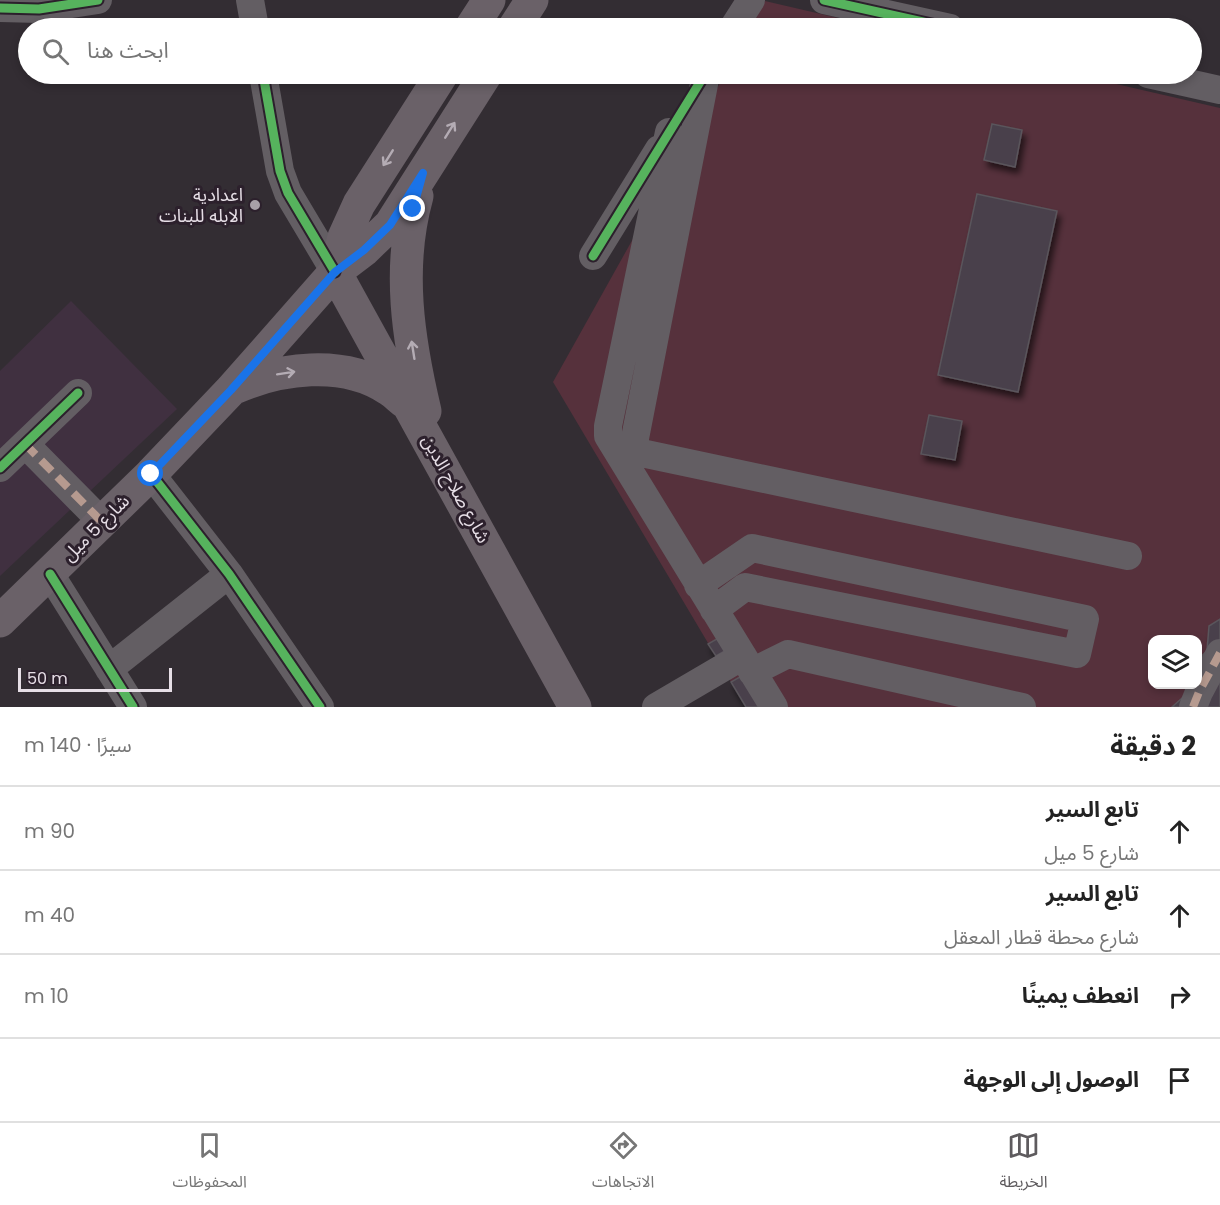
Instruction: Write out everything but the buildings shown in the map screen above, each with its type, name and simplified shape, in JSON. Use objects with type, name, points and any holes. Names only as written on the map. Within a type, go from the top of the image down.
[{"type":"main road","points":[[477,18],[489,0]]},
{"type":"main road","points":[[520,18],[532,0]]},
{"type":"main road","points":[[335,272],[344,237],[359,204],[436,84]]},
{"type":"main road","name":"شارع 5 ميل","points":[[0,621],[151,474],[231,390],[335,272],[364,250],[390,225],[480,84]]},
{"type":"main road","points":[[423,173],[408,233],[406,285],[413,353],[433,448]]},
{"type":"main road","name":"شارع صلاح الدين","points":[[335,272],[575,707]]},
{"type":"main road","points":[[231,390],[256,378],[307,370],[327,370],[371,380],[388,389],[411,407]]},
{"type":"street","points":[[0,8],[39,9],[98,0]]},
{"type":"street","points":[[250,0],[253,18]]},
{"type":"street","points":[[739,18],[751,0]]},
{"type":"street","points":[[824,0],[901,8],[926,18]]},
{"type":"street","points":[[265,84],[280,171],[288,193],[335,272]]},
{"type":"street","points":[[592,256],[700,84]]},
{"type":"street","points":[[631,461],[704,84]]},
{"type":"street","points":[[1193,84],[1220,90]]},
{"type":"street","points":[[669,132],[608,426],[610,441],[631,461],[699,585],[774,707]]},
{"type":"street","points":[[0,468],[78,393]]},
{"type":"street","points":[[25,444],[102,522]]},
{"type":"street","points":[[631,461],[1128,556]]},
{"type":"street","points":[[151,474],[229,574],[320,707]]},
{"type":"street","points":[[699,585],[752,548],[1085,619],[1077,654],[745,587],[714,610]]},
{"type":"street","points":[[50,574],[133,707]]},
{"type":"street","points":[[110,669],[229,574]]},
{"type":"street","points":[[1193,707],[1220,653]]},
{"type":"street","points":[[656,707],[747,664],[788,654],[1022,707]]},
{"type":"shaded area","points":[[765,1],[838,18],[756,18]]},
{"type":"shaded area","points":[[719,84],[1116,84],[1220,108],[1220,707],[746,707],[553,382]]},
{"type":"shaded area","points":[[71,301],[177,409],[0,576],[0,371]]},
{"type":"marked path","points":[[25,444],[102,522]]},
{"type":"marked path","points":[[1193,707],[1220,653]]},
{"type":"cycle path","points":[[0,8],[39,9],[98,0]]},
{"type":"cycle path","points":[[824,0],[905,18]]},
{"type":"cycle path","points":[[265,84],[280,171],[288,193],[335,272]]},
{"type":"cycle path","points":[[593,256],[699,84]]},
{"type":"cycle path","points":[[0,468],[78,393]]},
{"type":"cycle path","points":[[151,474],[229,574],[320,707]]},
{"type":"cycle path","points":[[50,574],[133,707]]},
{"type":"place","name":"اعدادية الابله للبنات","points":[[255,205]]},
{"type":"route","points":[[151,474],[231,390],[335,272],[364,250],[390,225],[423,173],[413,209]]}]
